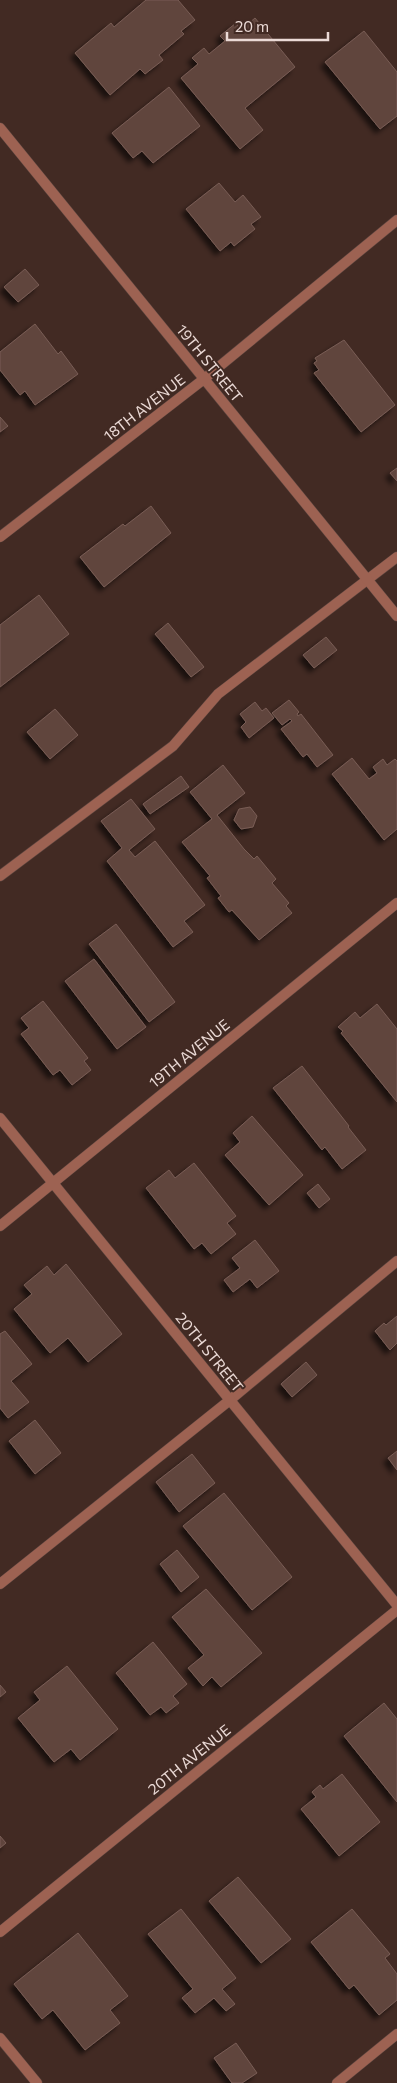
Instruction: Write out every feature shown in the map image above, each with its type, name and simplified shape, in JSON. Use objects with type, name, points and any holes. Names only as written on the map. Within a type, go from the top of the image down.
[{"type":"street","name":"19TH STREET","points":[[0,128],[397,616]]},
{"type":"street","name":"18TH AVENUE","points":[[0,537],[204,379],[397,220]]},
{"type":"street","points":[[0,876],[173,746],[218,694],[397,557]]},
{"type":"street","name":"19TH AVENUE","points":[[0,1226],[397,903]]},
{"type":"street","name":"20TH STREET","points":[[0,1118],[397,1605]]},
{"type":"street","points":[[0,1584],[230,1400],[397,1261]]},
{"type":"street","name":"20TH AVENUE","points":[[0,1932],[397,1610]]},
{"type":"street","points":[[337,2083],[397,2034]]},
{"type":"street","points":[[0,2038],[36,2083]]},
{"type":"building","points":[[146,0],[178,0],[195,20],[181,31],[184,34],[159,55],[163,60],[145,74],[140,69],[110,95],[75,53],[111,23],[114,27]]},
{"type":"building","points":[[255,18],[295,67],[245,108],[263,130],[240,149],[181,78],[198,64],[192,58],[204,48],[209,54],[225,41],[220,36],[236,23],[241,30]]},
{"type":"building","points":[[364,31],[397,72],[397,116],[380,129],[325,62]]},
{"type":"building","points":[[169,87],[200,126],[153,163],[142,151],[133,158],[112,133]]},
{"type":"building","points":[[219,183],[235,202],[243,195],[261,217],[251,224],[255,229],[234,246],[231,242],[220,251],[186,209]]},
{"type":"building","points":[[25,269],[39,285],[18,302],[4,287]]},
{"type":"building","points":[[35,324],[58,354],[61,351],[78,374],[35,405],[25,391],[20,395],[0,370],[0,352]]},
{"type":"building","points":[[344,340],[395,405],[361,432],[314,373],[319,370],[314,363],[317,361],[315,358]]},
{"type":"building","points":[[0,417],[8,426],[0,432]]},
{"type":"building","points":[[397,468],[397,481],[390,473]]},
{"type":"building","points":[[151,506],[171,533],[104,587],[80,557],[123,524],[125,526]]},
{"type":"building","points":[[39,595],[69,634],[0,687],[0,625]]},
{"type":"building","points":[[168,623],[204,667],[191,677],[155,634]]},
{"type":"building","points":[[326,637],[337,650],[314,668],[303,655]]},
{"type":"building","points":[[289,700],[299,712],[298,716],[301,714],[333,755],[317,767],[307,754],[303,757],[281,729],[292,721],[290,719],[282,725],[272,713]]},
{"type":"building","points":[[255,702],[262,711],[266,708],[274,718],[249,738],[241,727],[246,722],[240,714]]},
{"type":"building","points":[[55,709],[78,735],[50,759],[27,732]]},
{"type":"building","points":[[352,758],[369,779],[377,773],[373,767],[383,759],[387,765],[395,759],[397,761],[397,829],[384,840],[332,774]]},
{"type":"building","points":[[223,765],[245,793],[217,815],[244,849],[254,859],[257,856],[276,879],[272,883],[289,903],[286,906],[292,913],[259,940],[232,910],[229,912],[218,898],[221,896],[207,878],[210,876],[182,842],[212,819],[190,792]]},
{"type":"building","points":[[181,776],[189,787],[150,814],[143,804]]},
{"type":"building","points":[[131,799],[155,829],[129,850],[135,857],[155,841],[205,905],[184,921],[193,932],[173,947],[107,861],[122,848],[101,821]]},
{"type":"building","points":[[250,807],[257,816],[253,827],[241,829],[234,820],[239,809]]},
{"type":"building","points":[[116,924],[175,1002],[149,1022],[89,944]]},
{"type":"building","points":[[94,959],[146,1027],[117,1049],[65,981]]},
{"type":"building","points":[[43,1001],[88,1058],[84,1061],[91,1070],[72,1085],[60,1070],[53,1075],[21,1034],[29,1028],[21,1018]]},
{"type":"building","points":[[377,1004],[397,1029],[397,1102],[338,1027],[355,1012],[360,1018]]},
{"type":"building","points":[[302,1066],[366,1150],[342,1169],[325,1147],[322,1150],[273,1088]]},
{"type":"building","points":[[252,1116],[303,1175],[269,1205],[225,1155],[240,1142],[233,1133]]},
{"type":"building","points":[[194,1163],[236,1216],[227,1223],[236,1234],[211,1254],[202,1243],[194,1249],[146,1188],[169,1170],[175,1178]]},
{"type":"building","points":[[318,1184],[330,1199],[319,1208],[307,1193]]},
{"type":"building","points":[[255,1240],[279,1271],[257,1288],[250,1279],[233,1292],[224,1280],[240,1268],[232,1258]]},
{"type":"building","points":[[66,1264],[122,1334],[88,1362],[68,1338],[50,1353],[14,1309],[32,1294],[24,1285],[47,1266],[54,1275]]},
{"type":"building","points":[[397,1316],[397,1343],[390,1350],[375,1331],[384,1323],[386,1325]]},
{"type":"building","points":[[5,1331],[32,1364],[11,1381],[29,1402],[8,1418],[0,1408],[0,1334]]},
{"type":"building","points":[[306,1362],[317,1375],[292,1397],[281,1384]]},
{"type":"building","points":[[35,1420],[61,1453],[35,1474],[9,1441]]},
{"type":"building","points":[[397,1451],[397,1470],[388,1458]]},
{"type":"building","points":[[192,1454],[215,1483],[179,1512],[156,1482]]},
{"type":"building","points":[[224,1493],[292,1577],[252,1610],[183,1526]]},
{"type":"building","points":[[177,1550],[199,1577],[181,1592],[160,1564]]},
{"type":"building","points":[[206,1589],[262,1653],[221,1687],[212,1677],[203,1686],[188,1668],[204,1655],[172,1617]]},
{"type":"building","points":[[153,1642],[187,1684],[173,1696],[179,1703],[166,1713],[161,1707],[150,1715],[116,1673]]},
{"type":"building","points":[[67,1666],[118,1729],[80,1760],[71,1749],[54,1762],[18,1718],[40,1700],[34,1692]]},
{"type":"building","points":[[0,1685],[6,1692],[0,1697]]},
{"type":"building","points":[[384,1703],[397,1719],[397,1802],[344,1736]]},
{"type":"building","points":[[342,1774],[380,1822],[339,1856],[301,1809],[316,1797],[312,1792],[320,1785],[323,1789]]},
{"type":"building","points":[[0,1836],[6,1843],[0,1848]]},
{"type":"building","points":[[238,1877],[291,1939],[261,1963],[209,1901]]},
{"type":"building","points":[[181,1909],[236,1978],[222,1989],[235,2004],[226,2011],[214,1998],[195,2013],[182,1998],[193,1989],[148,1934]]},
{"type":"building","points":[[352,1909],[390,1954],[385,1958],[397,1974],[397,2000],[379,2015],[354,1985],[349,1989],[311,1942]]},
{"type":"building","points":[[78,1933],[128,1996],[110,2010],[120,2023],[85,2050],[53,2010],[42,2019],[14,1984]]},
{"type":"building","points":[[236,2043],[257,2073],[242,2083],[232,2083],[214,2058]]}]
